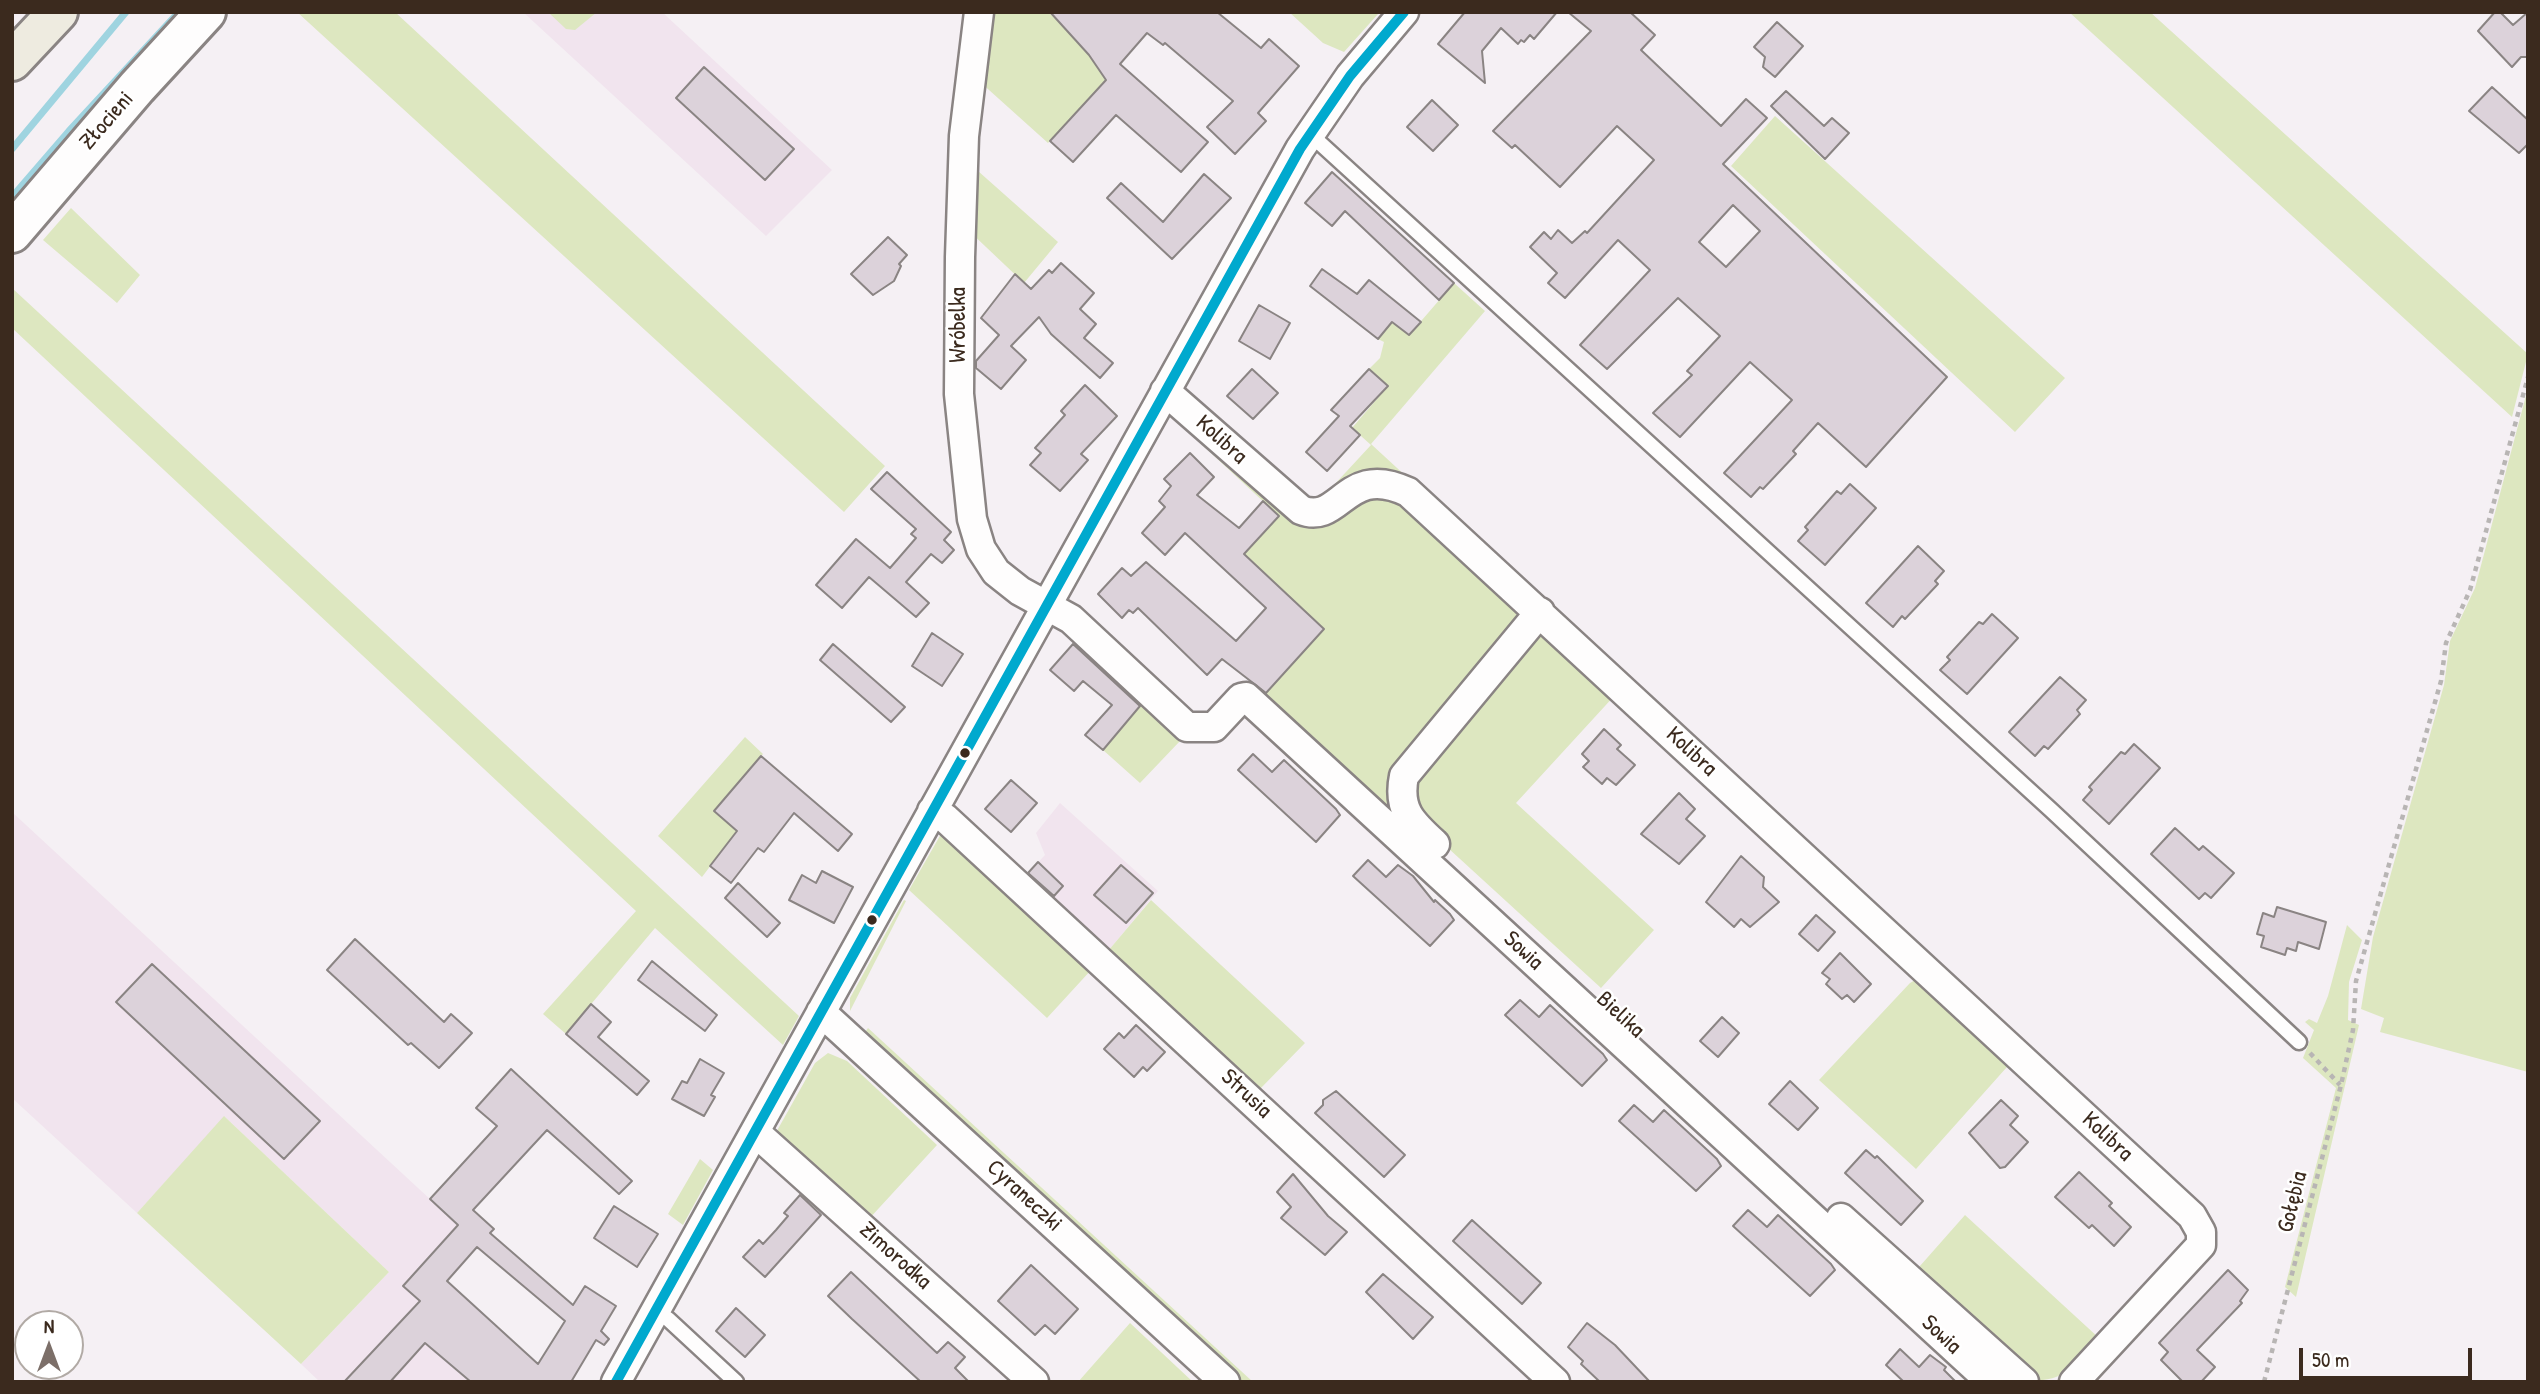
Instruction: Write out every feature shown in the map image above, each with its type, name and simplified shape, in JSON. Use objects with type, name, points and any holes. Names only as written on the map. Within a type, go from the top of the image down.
[{"type":"highway","points":[[12,61],[58,12]]},
{"type":"street","name":"Złocieni","points":[[12,233],[137,87],[206,12]]},
{"type":"street","name":"Wróbelka","points":[[979,12],[964,136],[960,257],[959,394],[967,486],[972,519],[987,560],[1013,586],[1047,604]]},
{"type":"street","points":[[616,1382],[1310,134],[1350,76],[1404,12]]},
{"type":"street","name":"Kolibra","points":[[1165,391],[1301,510],[1309,513],[1324,512],[1353,490],[1376,482],[1408,492],[2192,1216],[2201,1232],[2201,1245],[2074,1382]]},
{"type":"street","name":"Sowia","points":[[1047,604],[1071,619],[1187,727],[1214,727],[1241,698],[1246,697],[1991,1382]]},
{"type":"street","name":"Bielika","points":[[1540,612],[1409,768],[1402,788],[1403,810],[1408,819],[1816,1195],[2024,1382]]},
{"type":"street","name":"Strusia","points":[[932,811],[945,818],[1166,1019],[1555,1382]]},
{"type":"street","name":"Cyraneczki","points":[[821,1012],[1225,1382]]},
{"type":"street","name":"Zimorodka","points":[[755,1132],[1034,1382]]},
{"type":"lane","points":[[1310,134],[2046,805],[2299,1042]]},
{"type":"lane","points":[[655,1311],[668,1319],[736,1382]]},
{"type":"path","name":"Gołębia","points":[[2264,1382],[2341,1085],[2353,1030],[2356,981],[2441,681],[2446,643],[2470,590],[2528,377]]},
{"type":"path","points":[[2299,1042],[2341,1085]]},
{"type":"shaded area","points":[[523,12],[662,12],[832,170],[766,236]]},
{"type":"shaded area","points":[[1060,803],[1158,891],[1108,951],[1026,875],[1045,855],[1036,833]]},
{"type":"shaded area","points":[[12,812],[458,1225],[404,1286],[506,1379],[503,1382],[320,1382],[301,1364],[389,1272],[225,1117],[137,1213],[12,1098]]},
{"type":"green space","points":[[297,12],[395,12],[885,466],[844,512]]},
{"type":"green space","points":[[548,12],[597,12],[575,30],[566,29]]},
{"type":"green space","points":[[984,12],[1048,12],[1079,40],[1106,80],[1048,143],[979,81]]},
{"type":"green space","points":[[1289,12],[1378,14],[1344,52],[1323,43]]},
{"type":"green space","points":[[2069,12],[2150,12],[2528,354],[2512,417]]},
{"type":"green space","points":[[1775,116],[2065,378],[2015,432],[1731,166]]},
{"type":"green space","points":[[969,163],[1058,242],[1024,283],[967,229]]},
{"type":"green space","points":[[71,208],[140,275],[117,303],[43,240]]},
{"type":"green space","points":[[1454,283],[1485,311],[1371,444],[1409,479],[1370,471],[1354,477],[1321,499],[1371,445],[1352,428],[1388,386],[1369,369],[1380,358],[1384,342],[1378,339],[1392,322],[1409,335]]},
{"type":"green space","points":[[12,288],[799,1016],[783,1045],[655,928],[566,1034],[543,1014],[636,911],[12,328]]},
{"type":"green space","points":[[2528,388],[2528,1072],[2380,1032],[2384,1018],[2361,1009],[2373,937],[2444,685],[2450,641],[2475,588]]},
{"type":"green space","points":[[1175,415],[1313,526],[1324,525],[1350,502],[1391,494],[1512,600],[1519,616],[1517,627],[1395,817],[1264,695],[1324,629],[1244,554],[1279,516],[1173,418]]},
{"type":"green space","points":[[1541,630],[1616,694],[1516,803],[1654,930],[1601,988],[1436,837],[1416,815],[1414,778]]},
{"type":"green space","points":[[1141,704],[1180,741],[1140,783],[1103,750]]},
{"type":"green space","points":[[745,737],[763,754],[714,811],[737,831],[702,877],[658,836]]},
{"type":"green space","points":[[941,834],[949,837],[1092,969],[1047,1018],[909,890]]},
{"type":"green space","points":[[904,900],[906,901],[850,1011],[850,998]]},
{"type":"green space","points":[[1151,900],[1305,1043],[1260,1089],[1108,951]]},
{"type":"green space","points":[[2347,925],[2362,940],[2349,982],[2348,1020],[2359,1025],[2296,1297],[2285,1287],[2336,1088],[2303,1058],[2314,1030],[2305,1022],[2309,1019],[2317,1023],[2328,996]]},
{"type":"green space","points":[[1922,976],[2015,1058],[1916,1169],[1819,1080],[1910,983]]},
{"type":"green space","points":[[868,1028],[1253,1382],[1238,1382],[863,1035]]},
{"type":"green space","points":[[828,1053],[847,1061],[937,1145],[868,1220],[774,1136],[815,1063]]},
{"type":"green space","points":[[224,1116],[389,1272],[301,1364],[137,1213]]},
{"type":"green space","points":[[700,1159],[713,1170],[683,1225],[668,1214]]},
{"type":"green space","points":[[1965,1215],[2099,1338],[2070,1369],[2053,1378],[2031,1380],[1912,1275]]},
{"type":"green space","points":[[1130,1323],[1193,1382],[1078,1382]]},
{"type":"building","points":[[1050,12],[1217,12],[1261,48],[1269,39],[1299,66],[1258,113],[1266,121],[1235,154],[1207,127],[1233,101],[1165,43],[1163,45],[1147,33],[1120,64],[1208,142],[1181,172],[1116,115],[1073,162],[1050,141],[1106,80],[1089,55]]},
{"type":"building","points":[[1465,12],[1557,12],[1534,39],[1530,35],[1518,44],[1501,28],[1482,51],[1485,83],[1438,44]]},
{"type":"building","points":[[1568,12],[1630,12],[1655,35],[1641,50],[1721,126],[1746,99],[1767,118],[1723,164],[1947,377],[1866,467],[1818,423],[1793,451],[1796,454],[1763,489],[1760,487],[1751,497],[1724,473],[1792,400],[1750,362],[1680,437],[1653,413],[1692,375],[1687,371],[1720,336],[1678,298],[1607,369],[1580,345],[1650,270],[1618,240],[1565,298],[1548,283],[1557,273],[1530,247],[1544,232],[1551,239],[1558,230],[1572,243],[1585,231],[1587,233],[1654,160],[1617,126],[1560,187],[1515,145],[1512,148],[1493,131],[1591,31]],"holes":[[[1733,205],[1760,231],[1726,267],[1699,242]]]},
{"type":"building","points":[[2495,12],[2500,12],[2513,25],[2528,12],[2528,57],[2521,57],[2512,67],[2478,31]]},
{"type":"building","points":[[1777,22],[1803,46],[1775,77],[1763,67],[1765,57],[1754,47]]},
{"type":"building","points":[[704,67],[794,149],[765,180],[676,98]]},
{"type":"building","points":[[2492,87],[2528,120],[2528,144],[2519,153],[2469,111]]},
{"type":"building","points":[[1786,91],[1824,126],[1832,118],[1849,133],[1825,159],[1771,106]]},
{"type":"building","points":[[1432,100],[1458,125],[1433,151],[1407,127]]},
{"type":"building","points":[[1332,172],[1454,283],[1439,300],[1345,211],[1332,226],[1305,203]]},
{"type":"building","points":[[1204,174],[1231,198],[1172,259],[1107,198],[1121,183],[1163,222]]},
{"type":"building","points":[[888,237],[907,255],[899,264],[901,266],[894,281],[873,295],[851,274]]},
{"type":"building","points":[[1061,263],[1094,293],[1080,309],[1096,324],[1084,338],[1113,363],[1100,378],[1051,334],[1039,317],[1011,346],[1026,360],[1001,389],[976,368],[976,361],[999,335],[981,318],[1015,274],[1031,289],[1049,270],[1052,273]]},
{"type":"building","points":[[1322,269],[1357,294],[1369,280],[1421,322],[1409,335],[1392,322],[1378,339],[1310,286]]},
{"type":"building","points":[[1259,305],[1290,323],[1270,359],[1239,341]]},
{"type":"building","points":[[1252,369],[1278,393],[1253,419],[1227,396]]},
{"type":"building","points":[[1369,369],[1388,386],[1350,426],[1360,435],[1327,471],[1306,452],[1339,416],[1331,410]]},
{"type":"building","points":[[1085,385],[1117,416],[1081,454],[1088,460],[1060,491],[1030,465],[1041,453],[1035,448],[1065,415],[1061,411]]},
{"type":"building","points":[[1190,453],[1214,477],[1197,495],[1239,528],[1263,501],[1279,516],[1244,554],[1324,629],[1266,693],[1222,659],[1207,675],[1138,608],[1133,613],[1129,610],[1122,618],[1098,594],[1122,568],[1131,576],[1146,562],[1236,641],[1266,608],[1185,533],[1165,555],[1142,533],[1165,507],[1159,501],[1171,486],[1164,479]]},
{"type":"building","points":[[887,472],[951,532],[944,540],[954,550],[942,563],[931,554],[906,582],[929,603],[916,617],[869,577],[842,608],[816,585],[856,539],[890,568],[916,538],[911,534],[916,529],[871,489]]},
{"type":"building","points":[[1850,484],[1876,508],[1825,565],[1798,541],[1808,530],[1805,527],[1837,491],[1841,494]]},
{"type":"building","points":[[1918,546],[1944,571],[1935,581],[1938,584],[1905,619],[1902,616],[1893,627],[1866,603]]},
{"type":"building","points":[[1992,614],[2018,638],[1967,694],[1940,670],[1950,660],[1947,657],[1979,622],[1983,624]]},
{"type":"building","points":[[932,633],[963,654],[942,686],[912,666]]},
{"type":"building","points":[[833,644],[905,707],[891,722],[820,660]]},
{"type":"building","points":[[1073,644],[1140,706],[1103,750],[1085,735],[1112,705],[1083,681],[1074,691],[1050,670]]},
{"type":"building","points":[[2060,677],[2086,700],[2077,710],[2080,714],[2048,749],[2044,746],[2035,756],[2009,732]]},
{"type":"building","points":[[1604,729],[1621,745],[1617,749],[1635,765],[1616,785],[1607,778],[1602,784],[1583,767],[1589,761],[1582,754]]},
{"type":"building","points":[[2134,744],[2160,768],[2109,824],[2083,800],[2092,790],[2089,787],[2121,752],[2125,754]]},
{"type":"building","points":[[1253,754],[1272,772],[1284,760],[1336,809],[1340,815],[1316,842],[1238,770]]},
{"type":"building","points":[[761,756],[852,834],[838,851],[794,813],[764,852],[758,848],[731,883],[710,866],[737,831],[714,811]]},
{"type":"building","points":[[1011,780],[1037,803],[1011,832],[985,809]]},
{"type":"building","points":[[1679,793],[1695,809],[1686,819],[1705,836],[1679,864],[1641,834]]},
{"type":"building","points":[[2175,828],[2199,850],[2203,846],[2234,873],[2211,898],[2205,893],[2199,899],[2151,854]]},
{"type":"building","points":[[1741,856],[1764,877],[1763,887],[1779,902],[1750,927],[1741,919],[1734,927],[1706,902]]},
{"type":"building","points":[[1368,860],[1386,877],[1398,865],[1413,876],[1434,902],[1435,900],[1450,914],[1454,920],[1430,946],[1353,876]]},
{"type":"building","points":[[1038,862],[1063,886],[1054,896],[1028,873]]},
{"type":"building","points":[[1121,865],[1153,893],[1126,923],[1094,895]]},
{"type":"building","points":[[822,871],[853,887],[834,923],[789,900],[802,875],[816,883]]},
{"type":"building","points":[[738,883],[780,923],[767,937],[725,898]]},
{"type":"building","points":[[2277,907],[2326,922],[2319,949],[2298,942],[2296,951],[2287,948],[2285,955],[2261,947],[2264,936],[2257,934],[2263,913],[2274,917]]},
{"type":"building","points":[[1816,915],[1835,932],[1818,951],[1799,934]]},
{"type":"building","points":[[355,939],[444,1022],[451,1014],[472,1033],[439,1068],[411,1043],[408,1045],[327,970]]},
{"type":"building","points":[[1840,953],[1871,984],[1854,1002],[1847,995],[1842,999],[1826,984],[1830,979],[1822,973]]},
{"type":"building","points":[[652,961],[717,1015],[705,1031],[638,980]]},
{"type":"building","points":[[152,964],[320,1121],[284,1159],[116,1002]]},
{"type":"building","points":[[1520,1000],[1539,1017],[1550,1005],[1603,1054],[1607,1060],[1582,1086],[1505,1015]]},
{"type":"building","points":[[591,1004],[611,1022],[598,1037],[649,1081],[637,1095],[566,1034]]},
{"type":"building","points":[[1722,1017],[1739,1033],[1718,1057],[1700,1041]]},
{"type":"building","points":[[1136,1025],[1165,1052],[1147,1071],[1143,1067],[1134,1077],[1104,1049],[1119,1033],[1124,1038]]},
{"type":"building","points":[[700,1059],[724,1073],[711,1095],[715,1097],[704,1116],[672,1099],[682,1081],[687,1083]]},
{"type":"building","points":[[511,1069],[632,1181],[619,1194],[547,1130],[473,1210],[494,1229],[490,1233],[573,1305],[585,1286],[616,1306],[601,1331],[609,1339],[604,1345],[596,1340],[571,1382],[471,1382],[425,1343],[390,1382],[344,1382],[420,1301],[403,1286],[458,1225],[430,1199],[497,1126],[476,1108]],"holes":[[[477,1247],[565,1321],[538,1364],[447,1281]]]},
{"type":"building","points":[[1790,1081],[1818,1108],[1798,1130],[1769,1104]]},
{"type":"building","points":[[1336,1091],[1405,1155],[1384,1177],[1315,1113],[1323,1105],[1323,1100]]},
{"type":"building","points":[[2001,1100],[2018,1116],[2010,1125],[2028,1142],[2005,1167],[2000,1168],[1969,1133]]},
{"type":"building","points":[[1634,1105],[1653,1122],[1664,1110],[1717,1159],[1721,1166],[1696,1191],[1619,1121]]},
{"type":"building","points":[[1866,1150],[1875,1158],[1877,1156],[1923,1201],[1901,1225],[1845,1173]]},
{"type":"building","points":[[2079,1172],[2112,1203],[2109,1206],[2131,1227],[2114,1246],[2092,1225],[2089,1228],[2055,1197]]},
{"type":"building","points":[[1293,1174],[1328,1216],[1347,1232],[1325,1255],[1281,1218],[1291,1207],[1277,1192]]},
{"type":"building","points":[[800,1195],[821,1215],[765,1277],[743,1257],[759,1240],[763,1244],[776,1230],[788,1216],[784,1213]]},
{"type":"building","points":[[614,1206],[658,1234],[637,1267],[594,1238]]},
{"type":"building","points":[[1748,1210],[1767,1227],[1778,1215],[1831,1264],[1835,1270],[1810,1296],[1733,1226]]},
{"type":"building","points":[[1472,1220],[1541,1283],[1522,1304],[1453,1241]]},
{"type":"building","points":[[1031,1265],[1078,1309],[1055,1334],[1045,1325],[1035,1335],[998,1301]]},
{"type":"building","points":[[2228,1270],[2248,1290],[2240,1301],[2242,1303],[2197,1350],[2215,1367],[2201,1382],[2183,1382],[2161,1360],[2168,1352],[2159,1343]]},
{"type":"building","points":[[851,1272],[937,1353],[948,1342],[965,1357],[955,1368],[969,1382],[921,1382],[852,1319],[828,1296]]},
{"type":"building","points":[[1383,1274],[1433,1317],[1413,1339],[1366,1292]]},
{"type":"building","points":[[736,1308],[765,1335],[745,1357],[716,1331]]},
{"type":"building","points":[[1587,1323],[1615,1345],[1650,1382],[1600,1382],[1568,1347]]},
{"type":"building","points":[[1900,1349],[1919,1367],[1930,1355],[1946,1367],[1944,1370],[1956,1382],[1904,1382],[1886,1365]]},
{"type":"waterway","points":[[12,149],[126,12]]},
{"type":"waterway","points":[[12,197],[179,12]]},
{"type":"transit line","points":[[616,1382],[1300,149],[1350,76],[1404,12]]}]
